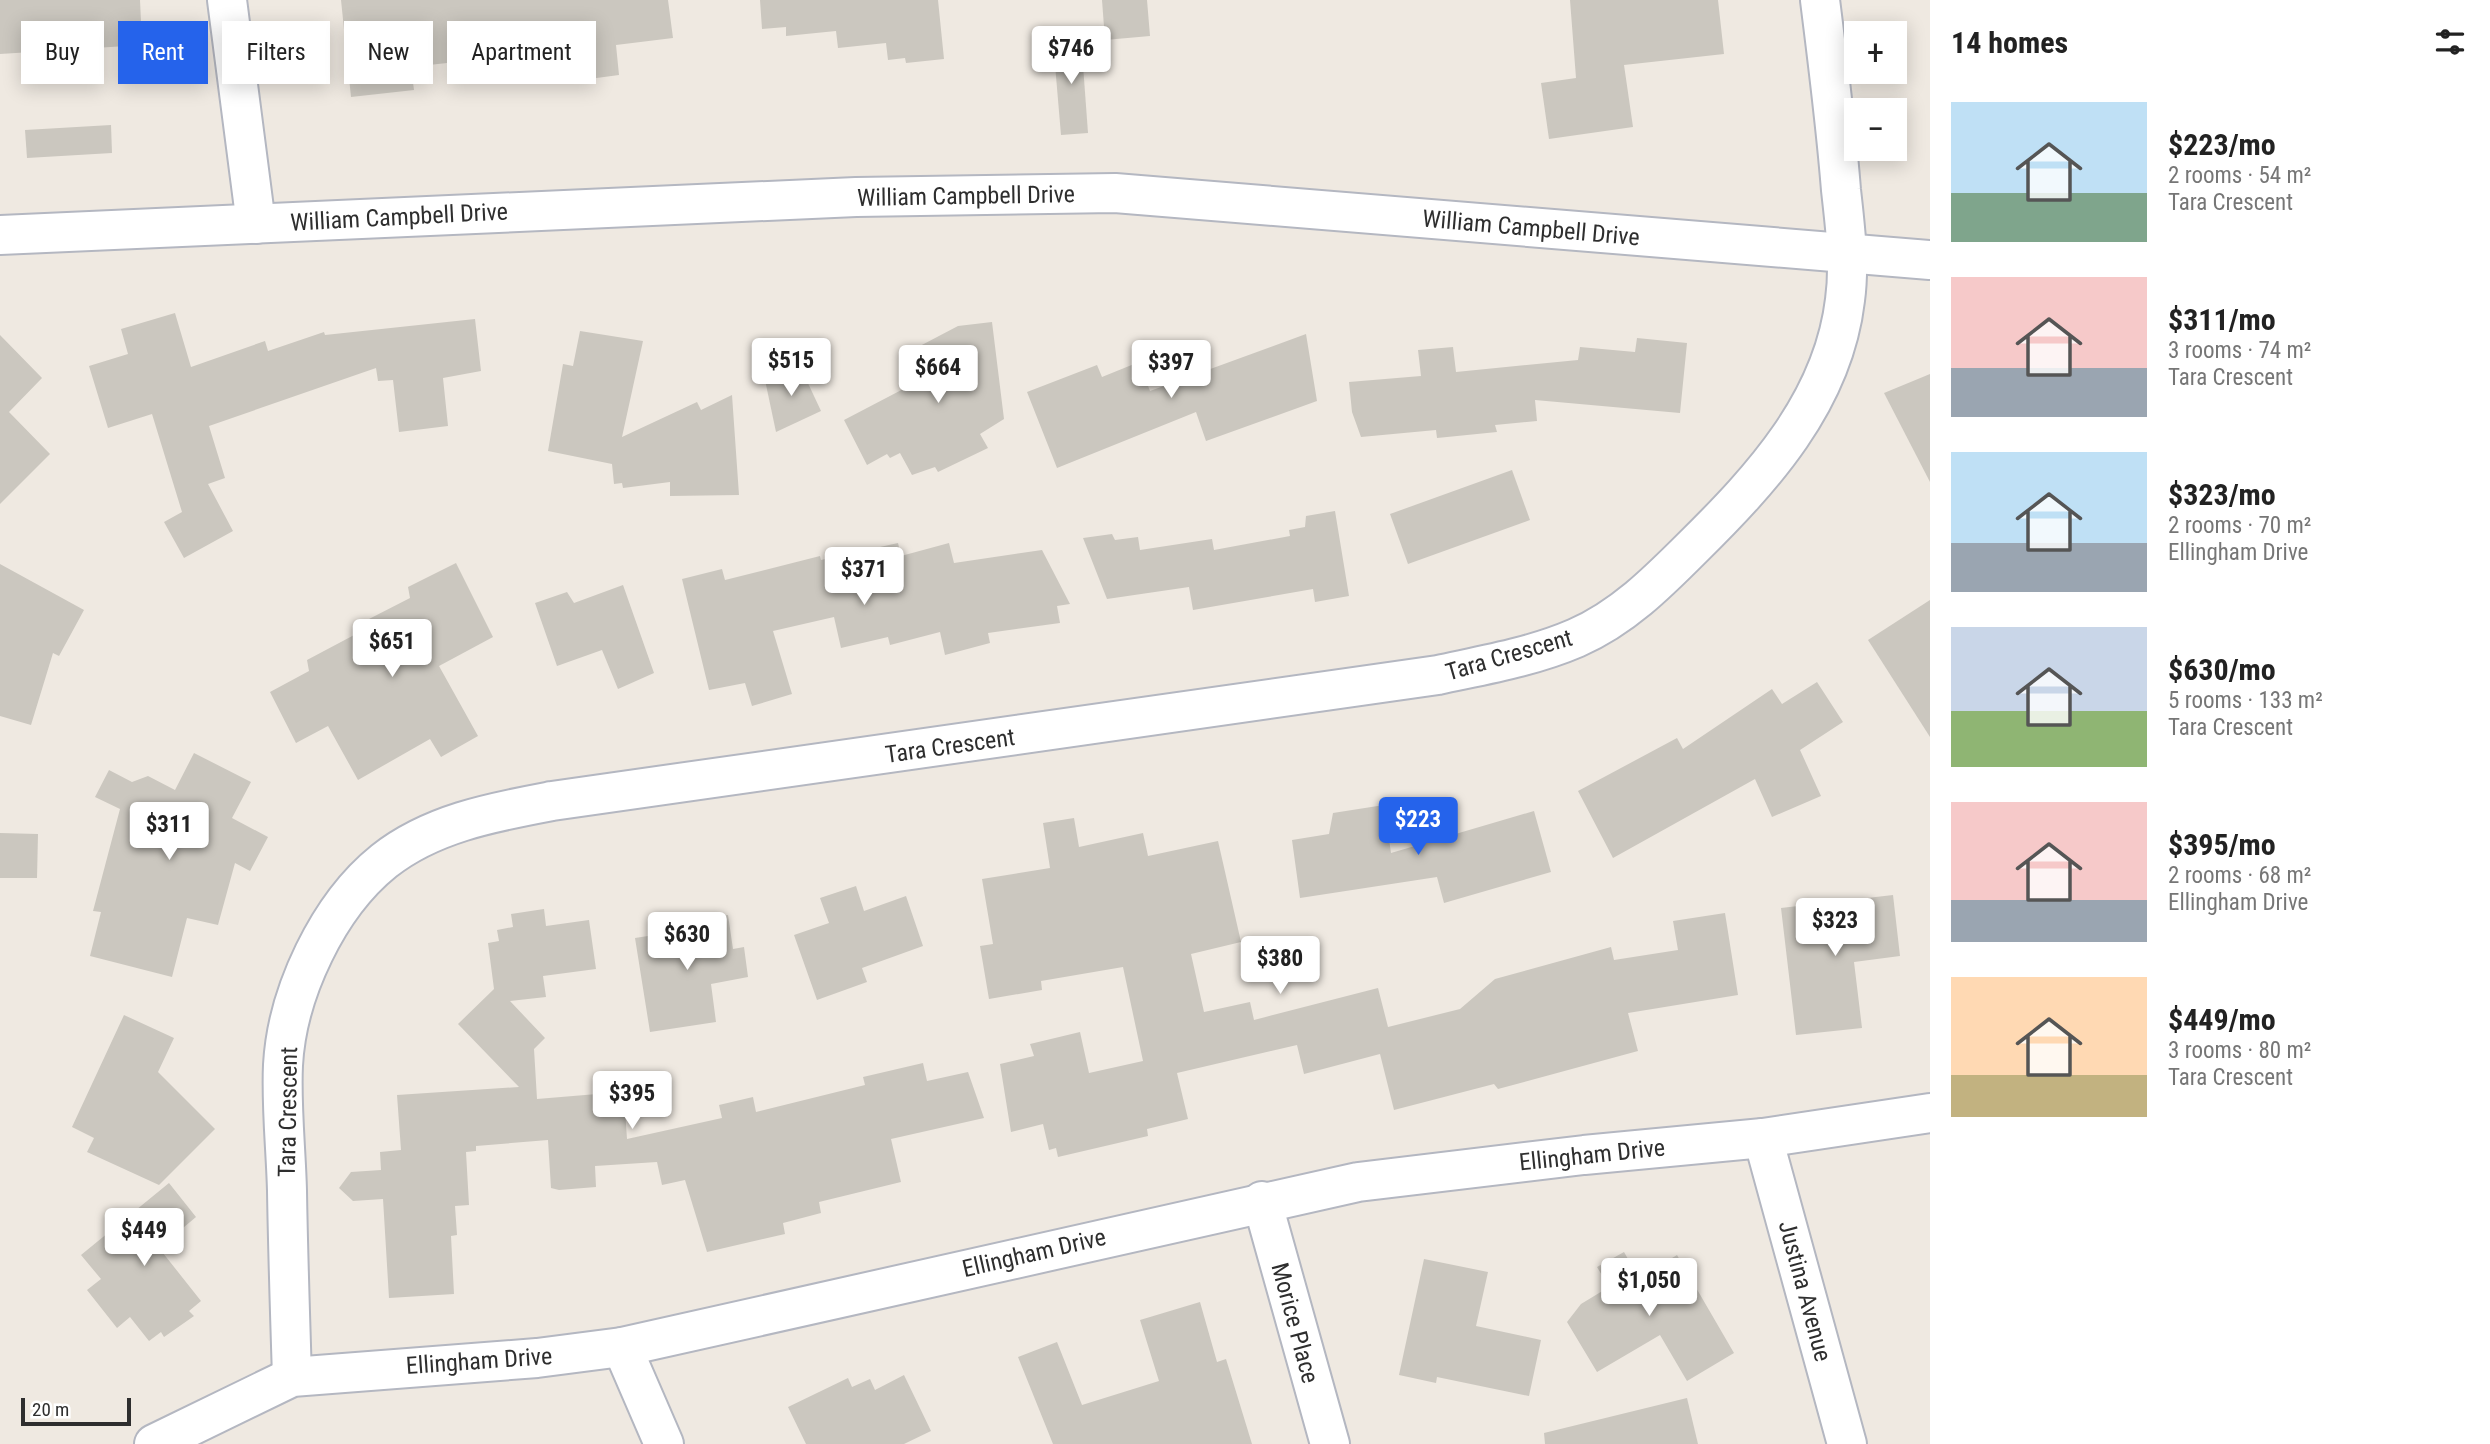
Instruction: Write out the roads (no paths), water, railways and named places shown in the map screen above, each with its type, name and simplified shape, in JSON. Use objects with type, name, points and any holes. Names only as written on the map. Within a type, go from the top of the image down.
[{"type":"street","points":[[227,0],[256,224]]},
{"type":"street","name":"Tara Crescent","points":[[292,1377],[285,1051],[294,1004],[322,938],[353,892],[385,861],[427,835],[482,815],[552,801],[1438,676],[1533,653],[1576,638],[1609,621],[1653,586],[1732,509],[1777,457],[1797,428],[1819,385],[1838,335],[1845,301],[1847,256],[1820,0]]},
{"type":"street","name":"William Campbell Drive","points":[[0,235],[856,197],[1115,192],[1847,256],[1930,260]]},
{"type":"street","name":"Ellingham Drive","points":[[154,1444],[292,1377],[537,1358],[622,1346],[1262,1201],[1358,1182],[1450,1170],[1763,1139],[1930,1113]]},
{"type":"street","name":"Justina Avenue","points":[[1763,1139],[1847,1444]]},
{"type":"street","name":"Morice Place","points":[[1262,1201],[1330,1444]]},
{"type":"street","points":[[622,1346],[664,1444]]}]
